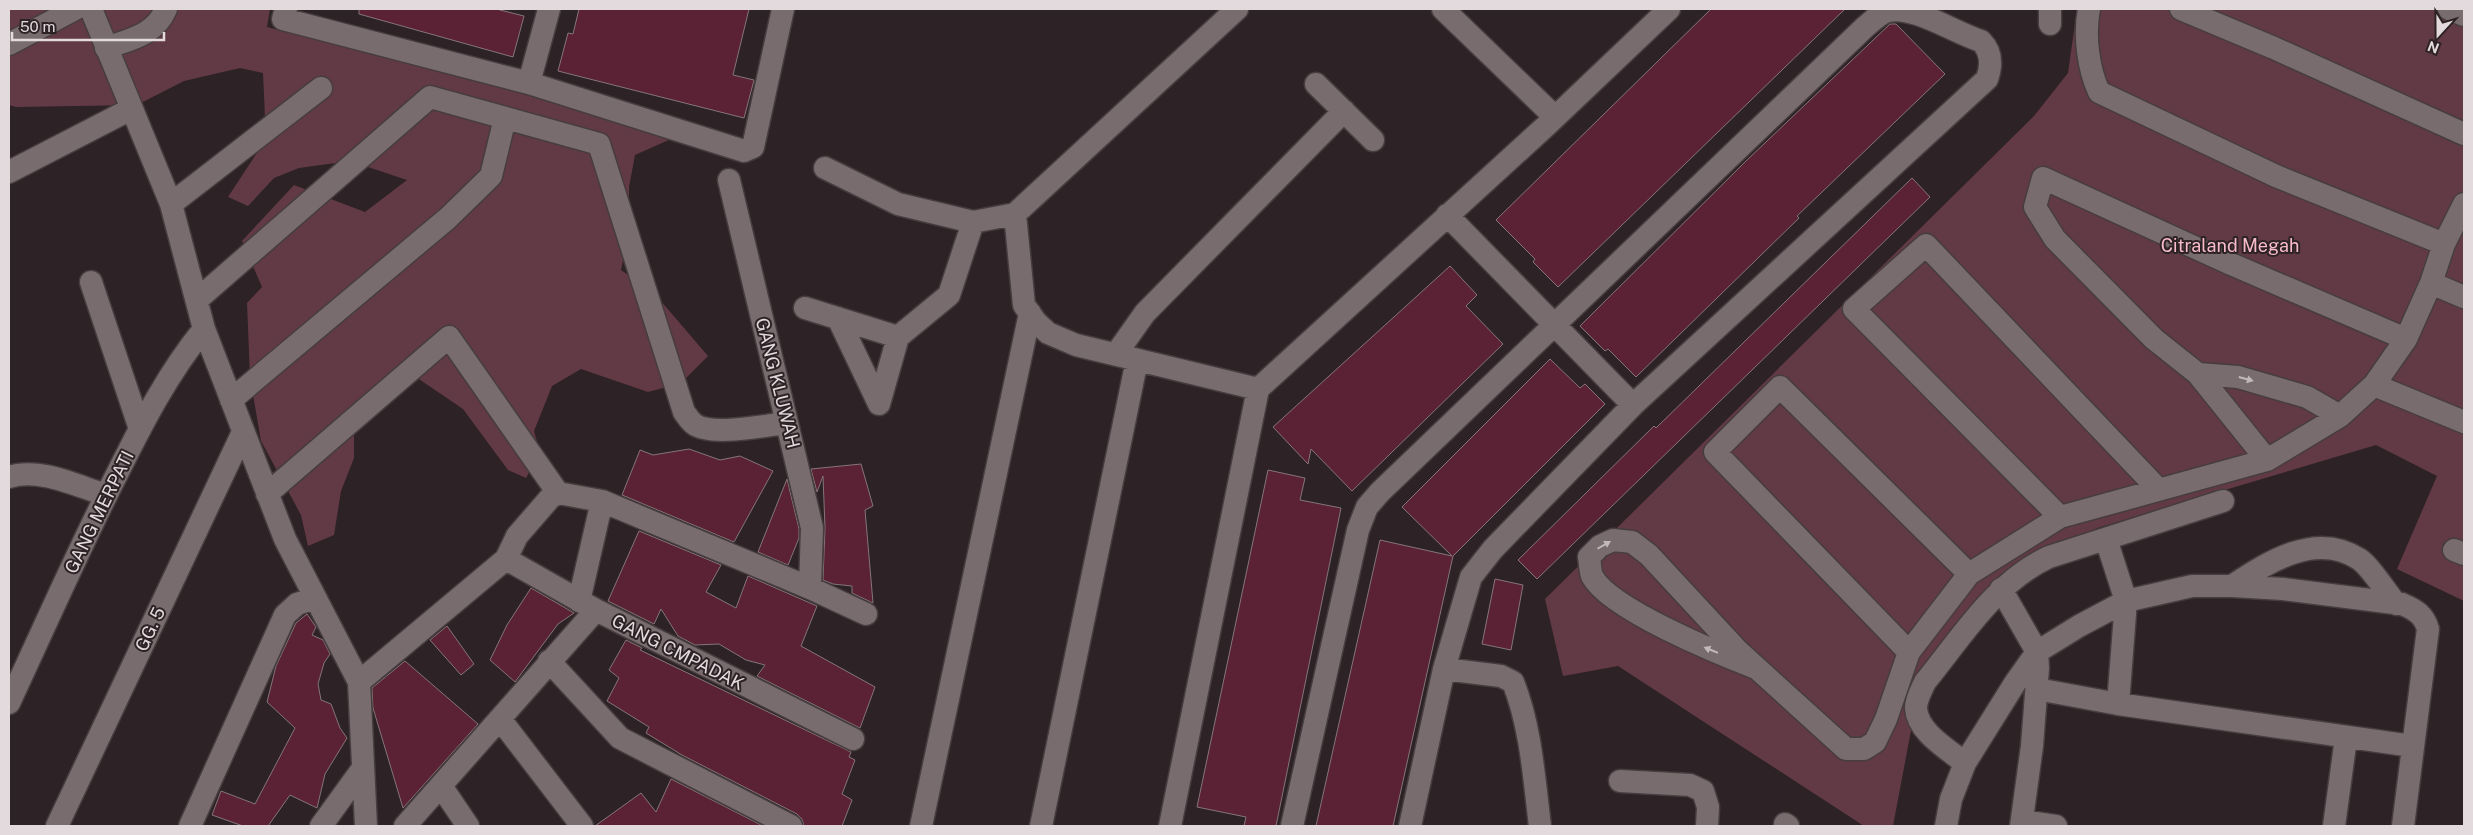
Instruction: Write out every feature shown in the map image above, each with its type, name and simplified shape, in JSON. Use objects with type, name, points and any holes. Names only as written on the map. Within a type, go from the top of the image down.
[{"type":"street","points":[[9,44],[75,9]]},
{"type":"street","points":[[91,9],[172,204],[198,299],[204,329],[267,494],[285,539],[359,682],[366,826]]},
{"type":"street","points":[[106,48],[143,35],[153,29],[166,9]]},
{"type":"street","points":[[286,9],[283,18],[529,83],[744,151],[750,150],[753,146],[783,9]]},
{"type":"street","points":[[529,83],[549,9]]},
{"type":"street","points":[[825,168],[898,204],[973,222],[1015,214],[1237,9]]},
{"type":"street","points":[[1443,9],[1555,117]]},
{"type":"street","points":[[1170,826],[1258,389],[1555,117],[1669,9]]},
{"type":"street","points":[[2089,9],[2088,34],[2091,76],[2098,92],[2276,176],[2444,244]]},
{"type":"street","points":[[2181,9],[2274,48],[2464,134]]},
{"type":"street","points":[[2449,9],[2464,15]]},
{"type":"street","points":[[1292,826],[1358,530],[1367,507],[1380,492],[1865,27],[1886,11],[1901,11],[1933,20],[1981,41],[1986,46],[1991,58],[1987,79],[1633,405],[1493,550],[1471,577],[1444,669],[1410,826]]},
{"type":"street","points":[[1316,84],[1374,140]]},
{"type":"street","points":[[172,204],[320,88]]},
{"type":"street","points":[[198,299],[430,97],[599,144],[684,412],[693,424],[705,429],[718,430],[787,423]]},
{"type":"street","points":[[9,172],[132,109]]},
{"type":"street","points":[[1041,826],[1126,357],[1145,313],[1344,111]]},
{"type":"street","points":[[231,400],[440,225],[490,176],[505,118]]},
{"type":"street","points":[[2267,460],[2198,374],[2154,339],[2054,239],[2035,207],[2043,178],[2231,264],[2406,339]]},
{"type":"street","name":"GANG KLUWAH","points":[[729,180],[812,528],[810,588]]},
{"type":"street","points":[[1756,668],[1702,646],[1614,598],[1592,576],[1589,557],[1600,546],[1613,540],[1632,542],[1649,555],[1738,652],[1756,668],[1846,749],[1864,749],[1875,742],[1886,719],[1909,652],[1969,574],[2060,517],[2267,460],[2340,416],[2374,385],[2406,339],[2431,283],[2444,244],[2464,204]]},
{"type":"street","points":[[1015,214],[1024,305],[1048,333],[1076,345],[1258,389]]},
{"type":"street","points":[[1447,215],[1633,405]]},
{"type":"street","points":[[838,318],[879,404],[898,337],[949,295],[973,222]]},
{"type":"street","points":[[2060,517],[1854,309],[1926,245],[2159,490]]},
{"type":"street","points":[[91,282],[140,429]]},
{"type":"street","points":[[2431,283],[2464,297]]},
{"type":"street","points":[[805,308],[898,337]]},
{"type":"street","points":[[921,826],[1030,313]]},
{"type":"street","name":"GANG MERPATI","points":[[9,703],[106,495],[140,429],[174,369],[204,329]]},
{"type":"street","points":[[267,494],[449,337],[558,493]]},
{"type":"street","points":[[2198,374],[2238,377],[2307,397],[2340,416]]},
{"type":"street","points":[[2374,385],[2464,422]]},
{"type":"street","points":[[1909,652],[1715,452],[1780,387],[1969,574]]},
{"type":"street","name":"GG. 5","points":[[57,826],[243,432]]},
{"type":"street","points":[[9,477],[19,473],[51,477],[106,495]]},
{"type":"street","points":[[359,682],[506,560],[517,536],[550,498],[558,493],[602,501],[810,588],[866,614]]},
{"type":"street","points":[[405,826],[549,661],[587,606],[602,501]]},
{"type":"street","points":[[1965,763],[1932,737],[1921,723],[1916,710],[1917,698],[1925,682],[2001,589],[2036,564],[2223,501]]},
{"type":"street","points":[[2106,539],[2126,601],[2118,704]]},
{"type":"street","points":[[2232,586],[2262,566],[2286,554],[2327,547],[2360,559],[2396,604]]},
{"type":"street","name":"GANG CMPADAK","points":[[506,560],[587,606],[853,739]]},
{"type":"street","points":[[1946,826],[1951,799],[1965,763],[2015,682],[2036,652],[2126,601],[2192,586],[2283,589],[2396,604],[2414,609],[2425,620],[2428,629],[2403,826]]},
{"type":"street","points":[[2001,589],[2036,652],[2037,689],[2022,823],[2056,826]]},
{"type":"street","points":[[190,826],[285,615],[296,604],[314,598]]},
{"type":"street","points":[[549,661],[620,738],[791,826]]},
{"type":"street","points":[[1444,669],[1501,676],[1513,682],[1518,695],[1532,757],[1540,826]]},
{"type":"street","points":[[2037,689],[2118,704],[2412,746]]},
{"type":"street","points":[[500,719],[582,826]]},
{"type":"street","points":[[2334,826],[2346,738]]},
{"type":"street","points":[[321,826],[363,768]]},
{"type":"street","points":[[1620,781],[1690,785],[1703,791],[1708,807],[1707,826]]},
{"type":"street","points":[[441,786],[468,826]]},
{"type":"green space","points":[[9,9],[270,9],[267,27],[680,135],[635,155],[629,187],[629,231],[621,270],[654,293],[708,356],[681,383],[648,392],[581,369],[552,386],[534,431],[540,452],[526,478],[508,470],[463,409],[410,373],[354,424],[354,458],[341,491],[334,535],[308,546],[301,515],[261,441],[250,377],[247,303],[262,287],[242,241],[294,185],[365,212],[407,180],[350,161],[299,168],[274,178],[248,206],[228,197],[266,139],[263,73],[240,68],[184,81],[137,105],[16,107],[9,105]]},
{"type":"green space","name":"Citraland Megah","points":[[2077,9],[2464,9],[2464,601],[2397,569],[2437,476],[2376,445],[2097,528],[1996,582],[1913,720],[1893,826],[1864,826],[1618,666],[1563,676],[1545,599],[2034,116],[2068,73]]},
{"type":"building","points":[[359,9],[496,9],[524,16],[513,57],[359,14]]},
{"type":"building","points":[[579,9],[749,9],[733,75],[754,80],[744,118],[558,71],[568,33],[573,34]]},
{"type":"building","points":[[1711,9],[1845,9],[1558,287],[1533,262],[1535,259],[1496,220]]},
{"type":"building","points":[[1890,24],[1896,24],[1945,74],[1797,216],[1799,218],[1636,377],[1608,349],[1605,351],[1580,326],[1746,161]]},
{"type":"building","points":[[1912,178],[1930,197],[1537,579],[1518,560],[1654,426],[1656,428]]},
{"type":"building","points":[[1450,266],[1477,295],[1466,306],[1503,344],[1352,491],[1311,449],[1308,464],[1273,427]]},
{"type":"building","points":[[1550,359],[1580,388],[1585,384],[1605,404],[1453,556],[1393,826],[1316,826],[1380,540],[1452,556],[1402,507]]},
{"type":"building","points":[[689,449],[720,460],[740,456],[773,471],[734,542],[622,495],[640,450],[653,455]]},
{"type":"building","points":[[861,464],[873,506],[865,510],[873,603],[852,593],[852,586],[833,584],[823,580],[825,528],[823,476],[817,492],[811,469]]},
{"type":"building","points":[[1268,470],[1305,478],[1300,500],[1341,508],[1276,826],[1244,826],[1246,817],[1197,807]]},
{"type":"building","points":[[787,479],[799,529],[799,538],[788,565],[758,552]]},
{"type":"building","points":[[639,531],[721,565],[706,592],[736,608],[748,576],[817,606],[801,646],[875,687],[860,728],[757,676],[765,665],[746,660],[719,644],[695,645],[678,636],[661,609],[654,624],[608,601]]},
{"type":"building","points":[[1495,579],[1523,585],[1511,650],[1482,644]]},
{"type":"building","points":[[531,588],[574,613],[558,624],[515,682],[490,660],[507,625]]},
{"type":"building","points":[[307,614],[316,627],[312,635],[323,640],[330,654],[324,663],[318,684],[321,700],[331,704],[340,728],[347,738],[325,774],[317,808],[290,795],[268,826],[243,826],[212,815],[221,791],[255,804],[295,728],[267,702],[276,666],[296,623]]},
{"type":"building","points":[[447,626],[474,664],[461,675],[430,640]]},
{"type":"building","points":[[626,640],[642,648],[640,650],[851,752],[849,757],[855,760],[842,794],[852,800],[842,826],[804,826],[802,819],[797,814],[682,755],[646,733],[649,727],[607,701],[619,678],[609,670]]},
{"type":"building","points":[[405,661],[478,724],[403,808],[373,708],[372,688]]},
{"type":"building","points":[[671,779],[763,826],[595,826],[641,793],[656,812]]}]
